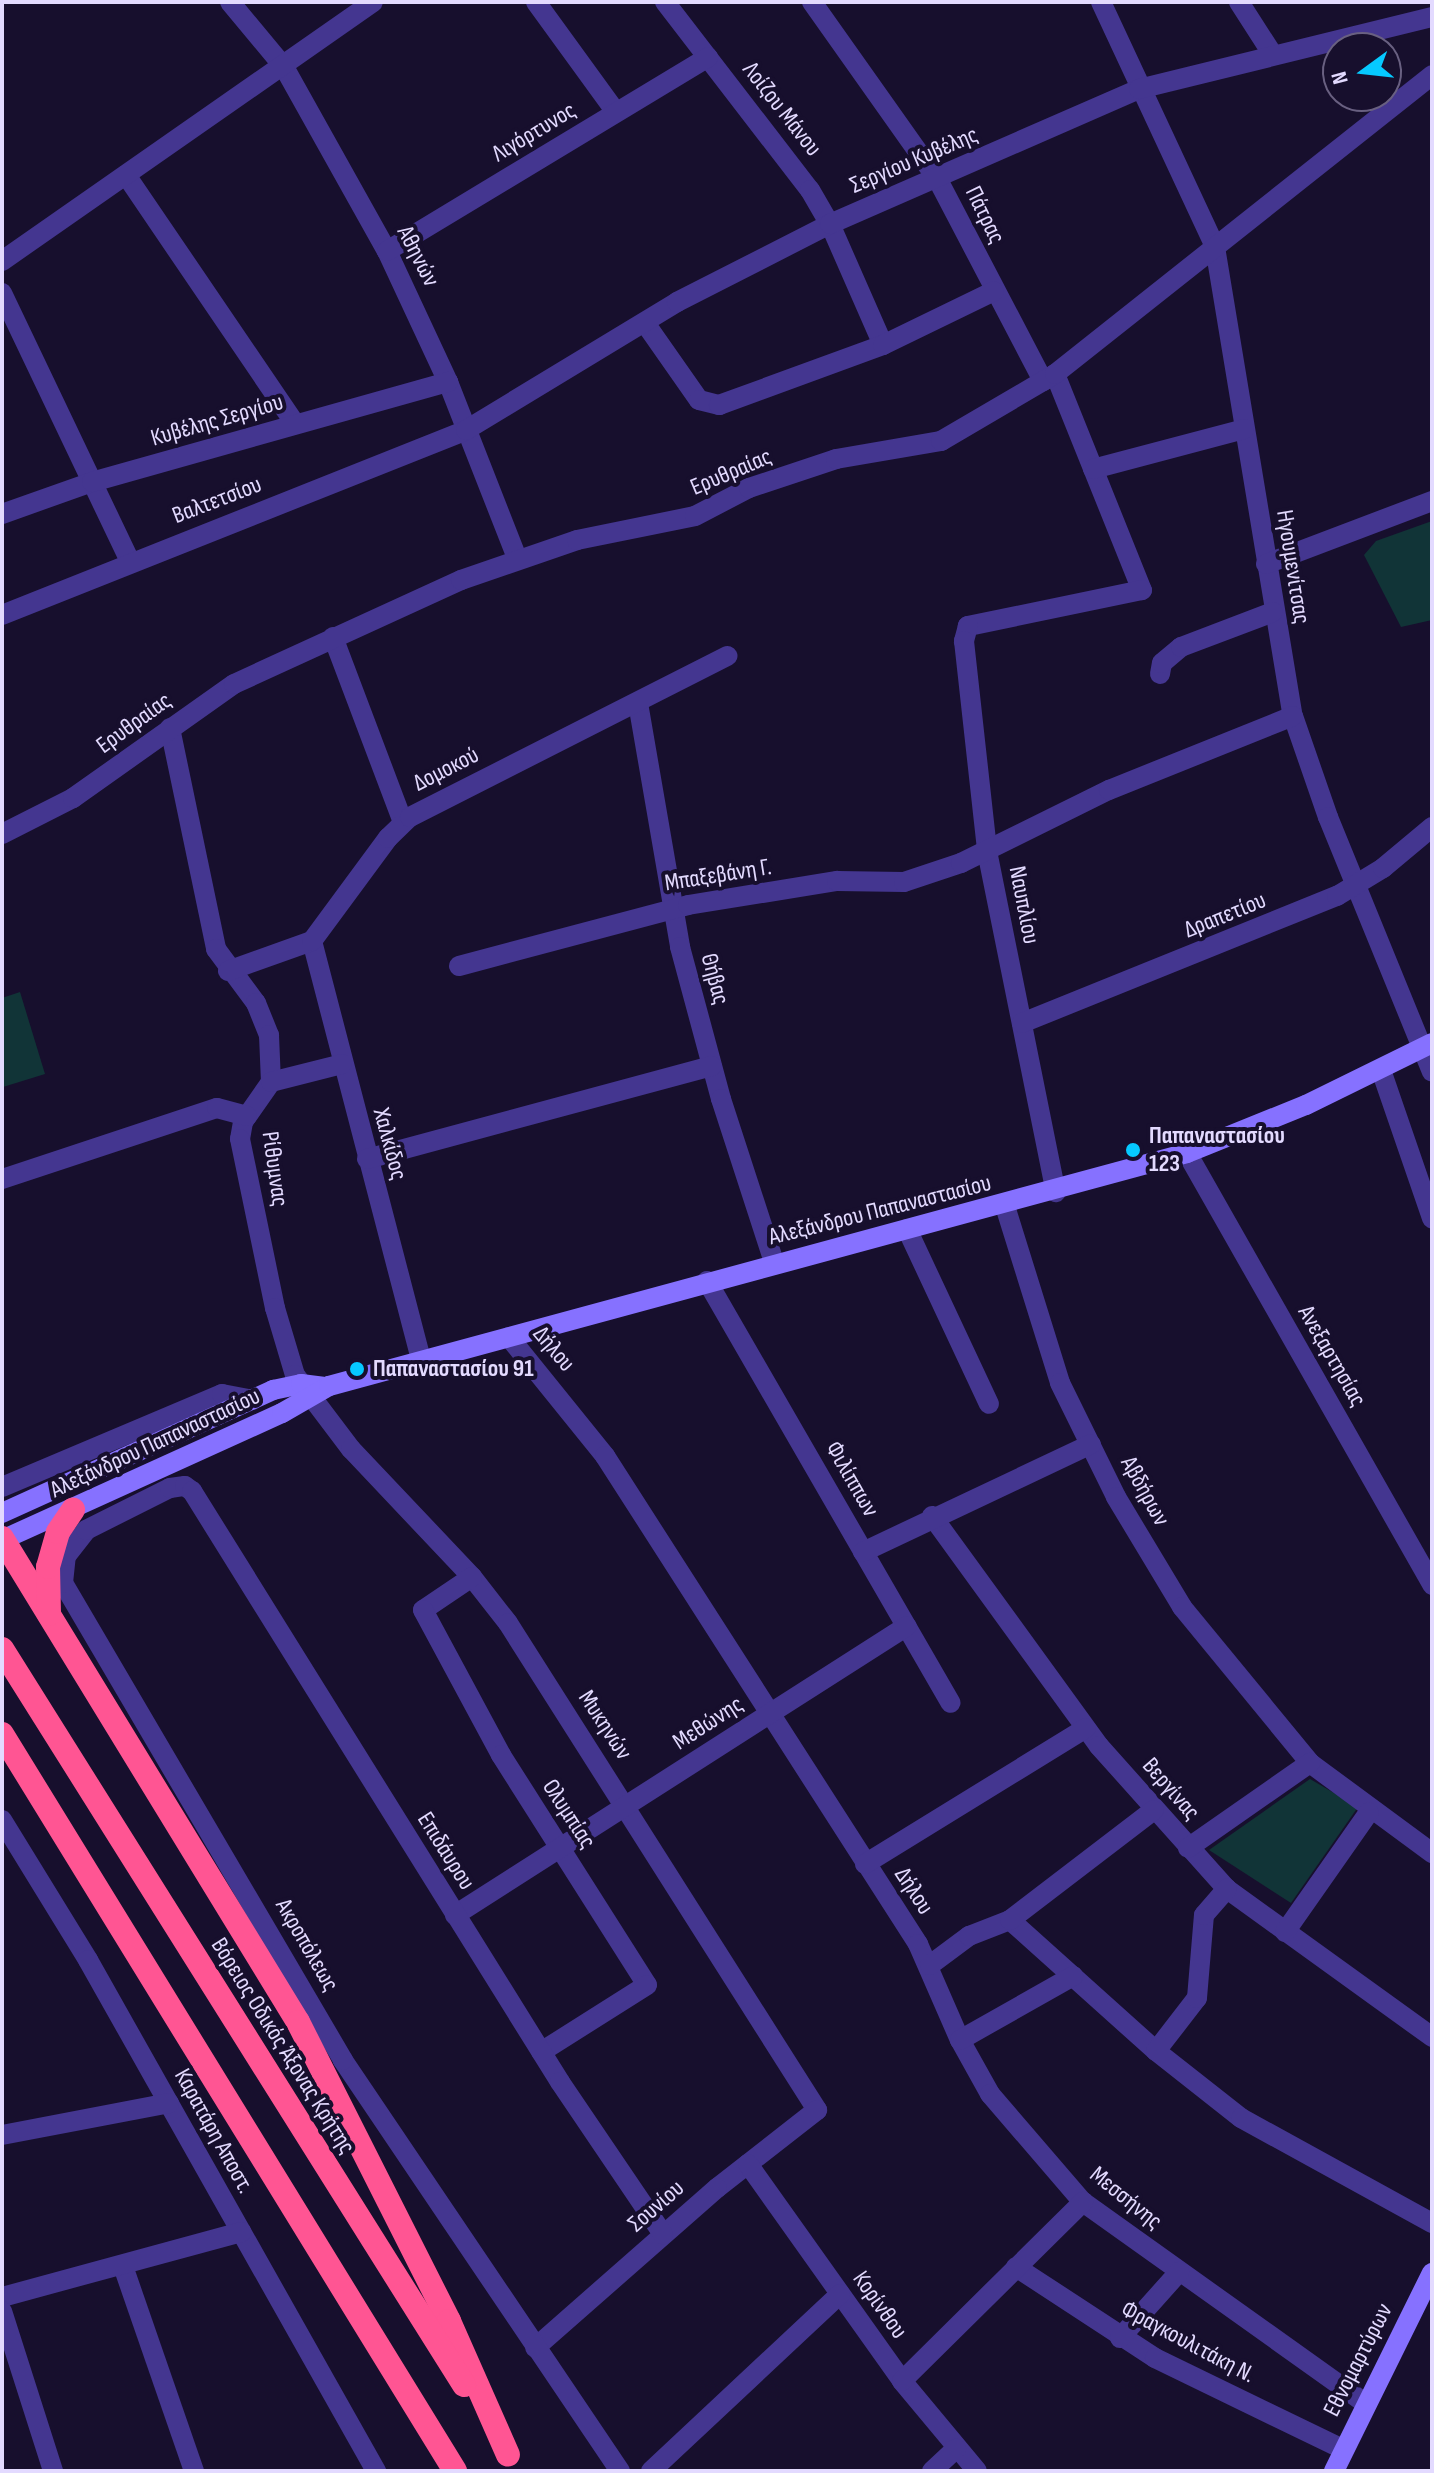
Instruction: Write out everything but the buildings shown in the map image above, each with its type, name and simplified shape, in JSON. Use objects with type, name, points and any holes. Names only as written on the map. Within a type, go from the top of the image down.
[{"type":"highway","points":[[50,1620],[48,1567],[58,1532],[73,1510]]},
{"type":"highway","points":[[3,1539],[298,2022],[449,2321],[514,2463]]},
{"type":"highway","name":"Βόρειος Οδικός Άξονας Κρήτης","points":[[2,1649],[514,2463]]},
{"type":"highway","points":[[2,1734],[455,2471]]},
{"type":"highway","points":[[2,1766],[38,1793]]},
{"type":"main road","name":"Αλεξάνδρου Παπαναστασίου","points":[[2,1513],[252,1400],[312,1390],[774,1262],[1005,1206],[1187,1153],[1381,1070],[1427,1046]]},
{"type":"main road","name":"Αλεξάνδρου Παπαναστασίου","points":[[3,1539],[201,1450],[312,1390]]},
{"type":"main road","name":"Εθνομαρτύρων","points":[[1334,2471],[1342,2449],[1432,2273]]},
{"type":"street","name":"Αθηνών","points":[[230,2],[284,67],[387,251],[448,382],[459,433],[517,558]]},
{"type":"street","points":[[2,261],[373,2]]},
{"type":"street","points":[[536,2],[616,112]]},
{"type":"street","name":"Λοίζου Μάνου","points":[[665,2],[775,140],[830,224],[883,345]]},
{"type":"street","name":"Πάτρας","points":[[812,2],[938,180],[994,291],[1049,377],[1093,469],[1142,590],[968,626]]},
{"type":"street","name":"Ηγουμενίτσας","points":[[1101,2],[1215,247],[1273,612],[1293,716],[1356,887],[1427,1046],[1432,1072]]},
{"type":"street","points":[[1239,2],[1273,55]]},
{"type":"street","name":"Σεργίου Κυβέλης","points":[[459,433],[645,323],[830,224],[938,180],[1139,89],[1432,17]]},
{"type":"street","name":"Λιγόρτυνος","points":[[387,251],[708,57]]},
{"type":"street","name":"Ερυθραίας","points":[[2,834],[73,798],[234,684],[333,637],[517,558],[695,516],[749,488],[836,459],[941,441],[1049,377],[1429,86]]},
{"type":"street","points":[[126,175],[295,424]]},
{"type":"street","points":[[645,323],[699,400],[710,406],[883,345],[994,291]]},
{"type":"street","points":[[2,293],[130,561]]},
{"type":"street","name":"Κυβέλης Σεργίου","points":[[2,514],[92,482],[448,382]]},
{"type":"street","points":[[1093,469],[1244,429]]},
{"type":"street","name":"Βαλτετσίου","points":[[2,615],[130,561],[459,433]]},
{"type":"street","points":[[1266,564],[1432,501]]},
{"type":"street","points":[[1160,674],[1162,663],[1181,647],[1273,612]]},
{"type":"street","name":"Ναυπλίου","points":[[968,626],[964,641],[987,851],[1056,1192]]},
{"type":"street","points":[[333,637],[403,822]]},
{"type":"street","name":"Δομοκού","points":[[312,941],[403,822],[727,656]]},
{"type":"street","name":"Θήβας","points":[[638,703],[672,908],[712,1066],[774,1262]]},
{"type":"street","name":"Μπαξεβάνη Γ.","points":[[459,966],[672,908],[837,881],[904,882],[987,851],[1109,790],[1293,716]]},
{"type":"street","points":[[170,728],[206,911],[228,971],[264,1019],[274,1064],[271,1082],[342,1064]]},
{"type":"street","name":"Δραπετίου","points":[[1022,1023],[1356,887],[1432,827]]},
{"type":"street","points":[[228,971],[312,941]]},
{"type":"street","name":"Χαλκίδος","points":[[312,941],[421,1359]]},
{"type":"street","points":[[367,1159],[712,1066]]},
{"type":"street","points":[[1381,1070],[1432,1218]]},
{"type":"street","name":"Ρίθυμνας","points":[[271,1082],[247,1116],[240,1133],[245,1169],[283,1338],[312,1390]]},
{"type":"street","points":[[2,1179],[217,1108],[247,1116]]},
{"type":"street","name":"Ανεξαρτησίας","points":[[1187,1153],[1432,1585]]},
{"type":"street","name":"Αβδήρων","points":[[1005,1206],[1060,1383],[1116,1497],[1182,1607],[1310,1763],[1369,1812]]},
{"type":"street","points":[[907,1229],[989,1404]]},
{"type":"street","name":"Φιλίππων","points":[[707,1281],[951,1703]]},
{"type":"street","name":"Δήλου","points":[[509,1337],[605,1456],[930,1965]]},
{"type":"street","name":"Μυκηνών","points":[[312,1390],[472,1577],[522,1644],[817,2110]]},
{"type":"street","name":"Αλεξάνδρου Παπαναστασίου","points":[[2,1487],[222,1394],[252,1400]]},
{"type":"street","points":[[863,1552],[932,1516],[1091,1444]]},
{"type":"street","name":"Ακροπόλεως","points":[[192,1491],[170,1488],[86,1530],[66,1556],[63,1583],[343,2060],[620,2471]]},
{"type":"street","name":"Επιδάυρου","points":[[192,1491],[541,2052],[663,2234]]},
{"type":"street","name":"Βεργίνας","points":[[932,1516],[1086,1728],[1154,1810],[1227,1889],[1432,2037]]},
{"type":"street","name":"Ολυμπίας","points":[[472,1577],[423,1610],[501,1755],[647,1985],[541,2052]]},
{"type":"street","name":"Μεθώνης","points":[[455,1915],[907,1626]]},
{"type":"street","points":[[865,1864],[1086,1728]]},
{"type":"street","points":[[1188,1848],[1310,1763]]},
{"type":"street","points":[[930,1965],[984,1928],[1010,1920],[1154,1810]]},
{"type":"street","points":[[1285,1932],[1369,1812],[1432,1853]]},
{"type":"street","name":"Καρατάρη Αποστ.","points":[[2,1820],[9,1849],[63,1917],[371,2470]]},
{"type":"street","points":[[1156,2051],[1197,1998],[1204,1915],[1227,1889]]},
{"type":"street","points":[[1010,1920],[1156,2051],[1241,2118],[1432,2223]]},
{"type":"street","name":"Μεσσήνης","points":[[930,1965],[960,2040],[990,2094],[1083,2202],[1365,2403]]},
{"type":"street","points":[[960,2040],[1073,1976]]},
{"type":"street","points":[[2,2135],[169,2103]]},
{"type":"street","name":"Σουνίου","points":[[535,2348],[663,2234],[817,2110]]},
{"type":"street","name":"Κορίνθου","points":[[748,2164],[902,2381],[977,2471]]},
{"type":"street","points":[[902,2381],[1083,2202]]},
{"type":"street","points":[[2,2297],[241,2232]]},
{"type":"street","points":[[123,2266],[194,2471]]},
{"type":"street","name":"Φραγκουλιτάκη Ν.","points":[[1016,2267],[1120,2338],[1342,2449]]},
{"type":"street","points":[[1120,2338],[1179,2272]]},
{"type":"street","points":[[651,2471],[840,2294]]},
{"type":"street","points":[[2,2311],[53,2471]]},
{"type":"street","points":[[932,2471],[956,2449]]},
{"type":"green space","points":[[1432,521],[1432,620],[1401,627],[1364,555],[1376,541]]},
{"type":"green space","points":[[20,992],[45,1074],[3,1087],[2,998]]},
{"type":"green space","points":[[1310,1779],[1358,1807],[1291,1903],[1209,1850]]},
{"type":"place","name":"Παπαναστασίου 123","points":[[1133,1150]]},
{"type":"place","name":"Παπαναστασίου 91","points":[[357,1369]]}]
